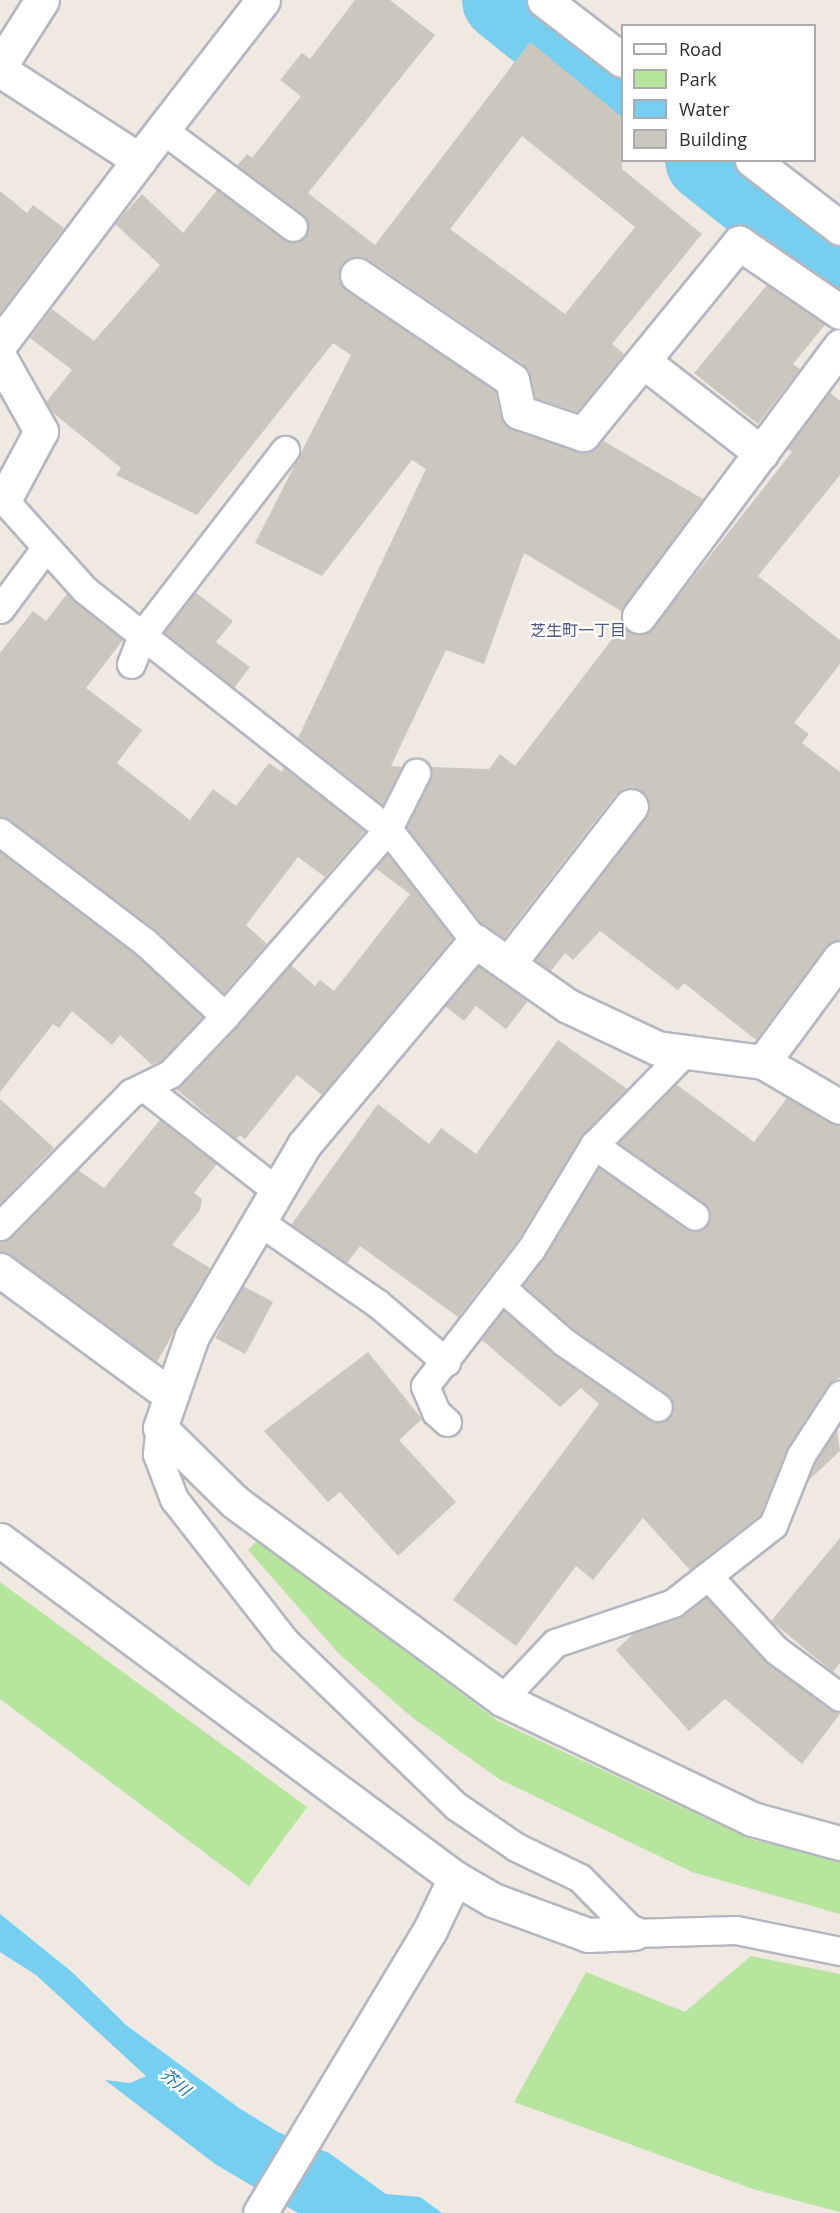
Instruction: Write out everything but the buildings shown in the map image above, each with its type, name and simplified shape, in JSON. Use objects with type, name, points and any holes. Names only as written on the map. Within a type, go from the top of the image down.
[{"type":"street","points":[[42,0],[0,68],[139,160]]},
{"type":"street","points":[[0,344],[263,0]]},
{"type":"street","points":[[544,0],[621,59]]},
{"type":"street","points":[[755,162],[840,228]]},
{"type":"street","points":[[357,275],[512,380],[519,412],[583,434],[739,243],[840,312]]},
{"type":"street","points":[[639,616],[840,346]]},
{"type":"street","points":[[0,358],[41,431],[4,500]]},
{"type":"street","points":[[643,361],[761,453]]},
{"type":"street","points":[[508,964],[631,806]]},
{"type":"street","points":[[840,1107],[763,1062],[657,1048],[568,1006],[475,940],[304,1144],[257,1220],[192,1336],[169,1394],[160,1428],[235,1502],[502,1699],[752,1819],[840,1843]]},
{"type":"street","points":[[763,1062],[840,958]]},
{"type":"street","points":[[0,1270],[169,1394]]},
{"type":"street","points":[[0,1540],[454,1878],[493,1900],[588,1935],[634,1933]]},
{"type":"street","points":[[260,2213],[430,1930],[454,1878]]},
{"type":"lane","points":[[163,130],[293,227]]},
{"type":"lane","points":[[131,664],[142,635],[285,450]]},
{"type":"lane","points":[[4,500],[85,590],[388,829],[475,940]]},
{"type":"lane","points":[[0,609],[46,546]]},
{"type":"lane","points":[[0,1226],[131,1094],[170,1074],[225,1016],[388,829],[416,773]]},
{"type":"lane","points":[[0,832],[145,942],[225,1016]]},
{"type":"lane","points":[[447,1422],[435,1412],[425,1386],[503,1289],[594,1145],[684,1052]]},
{"type":"lane","points":[[144,1087],[276,1190]]},
{"type":"lane","points":[[594,1145],[695,1216]]},
{"type":"lane","points":[[257,1220],[376,1303],[446,1362]]},
{"type":"lane","points":[[503,1289],[564,1342],[658,1407]]},
{"type":"lane","points":[[502,1699],[555,1643],[674,1603],[773,1525],[801,1455],[840,1395]]},
{"type":"lane","points":[[160,1428],[157,1454],[174,1499],[284,1640],[456,1806],[516,1847],[580,1878],[634,1933],[736,1930],[840,1951]]},
{"type":"lane","points":[[708,1576],[776,1650],[840,1697]]},
{"type":"green space","points":[[257,1541],[498,1721],[750,1839],[840,1861],[840,1914],[692,1872],[499,1779],[413,1718],[339,1654],[248,1550]]},
{"type":"green space","points":[[0,1582],[307,1807],[249,1886],[0,1699]]},
{"type":"green space","points":[[751,1956],[840,1974],[840,2212],[756,2190],[514,2102],[586,1972],[685,2012]]},
{"type":"water","name":"芥川","points":[[0,1914],[72,1972],[126,2025],[239,2108],[278,2132],[329,2153],[386,2194],[420,2197],[442,2213],[298,2213],[215,2164],[105,2080],[130,2083],[146,2076],[36,1975],[0,1952]]},
{"type":"waterway","points":[[504,0],[621,93]]},
{"type":"waterway","points":[[710,162],[840,265]]},
{"type":"district","name":"芝生町一丁目","points":[[578,630]]}]
